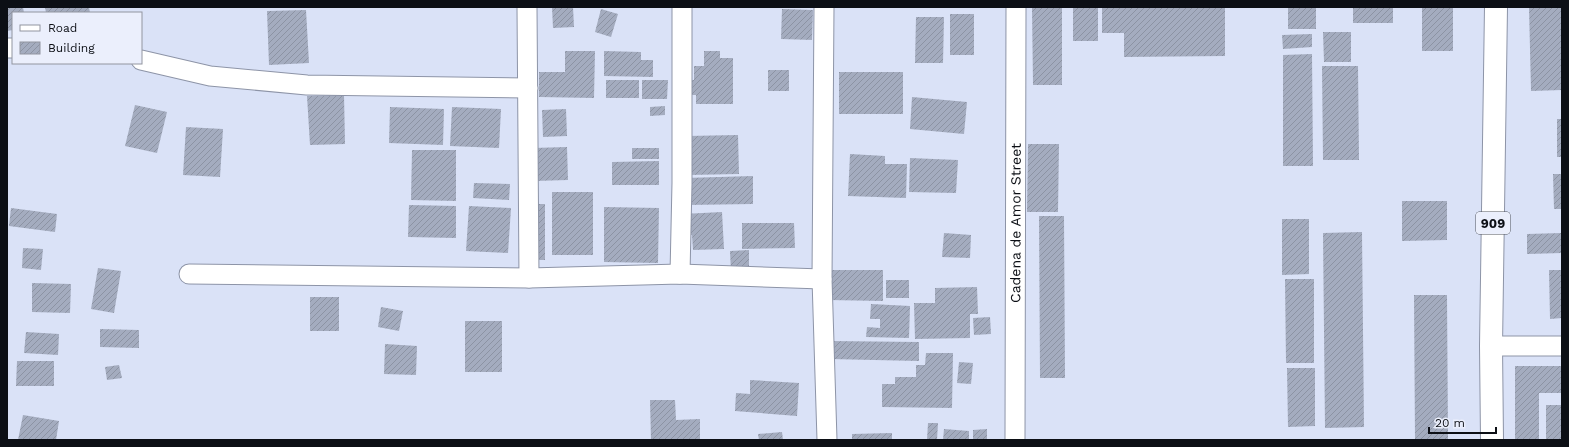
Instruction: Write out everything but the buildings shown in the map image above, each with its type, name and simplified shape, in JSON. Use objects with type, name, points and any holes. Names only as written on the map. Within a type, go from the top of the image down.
[{"type":"main road","name":"909","points":[[1492,440],[1491,346],[1496,7]]},
{"type":"street","points":[[527,7],[529,278]]},
{"type":"street","points":[[680,274],[682,183],[682,7]]},
{"type":"street","points":[[824,7],[822,280],[827,440]]},
{"type":"street","name":"Cadena de Amor Street","points":[[1015,440],[1016,7]]},
{"type":"street","points":[[142,60],[210,76],[307,85],[528,88]]},
{"type":"street","points":[[189,274],[529,278],[680,274],[822,280]]},
{"type":"street","points":[[1491,346],[1562,346]]}]
